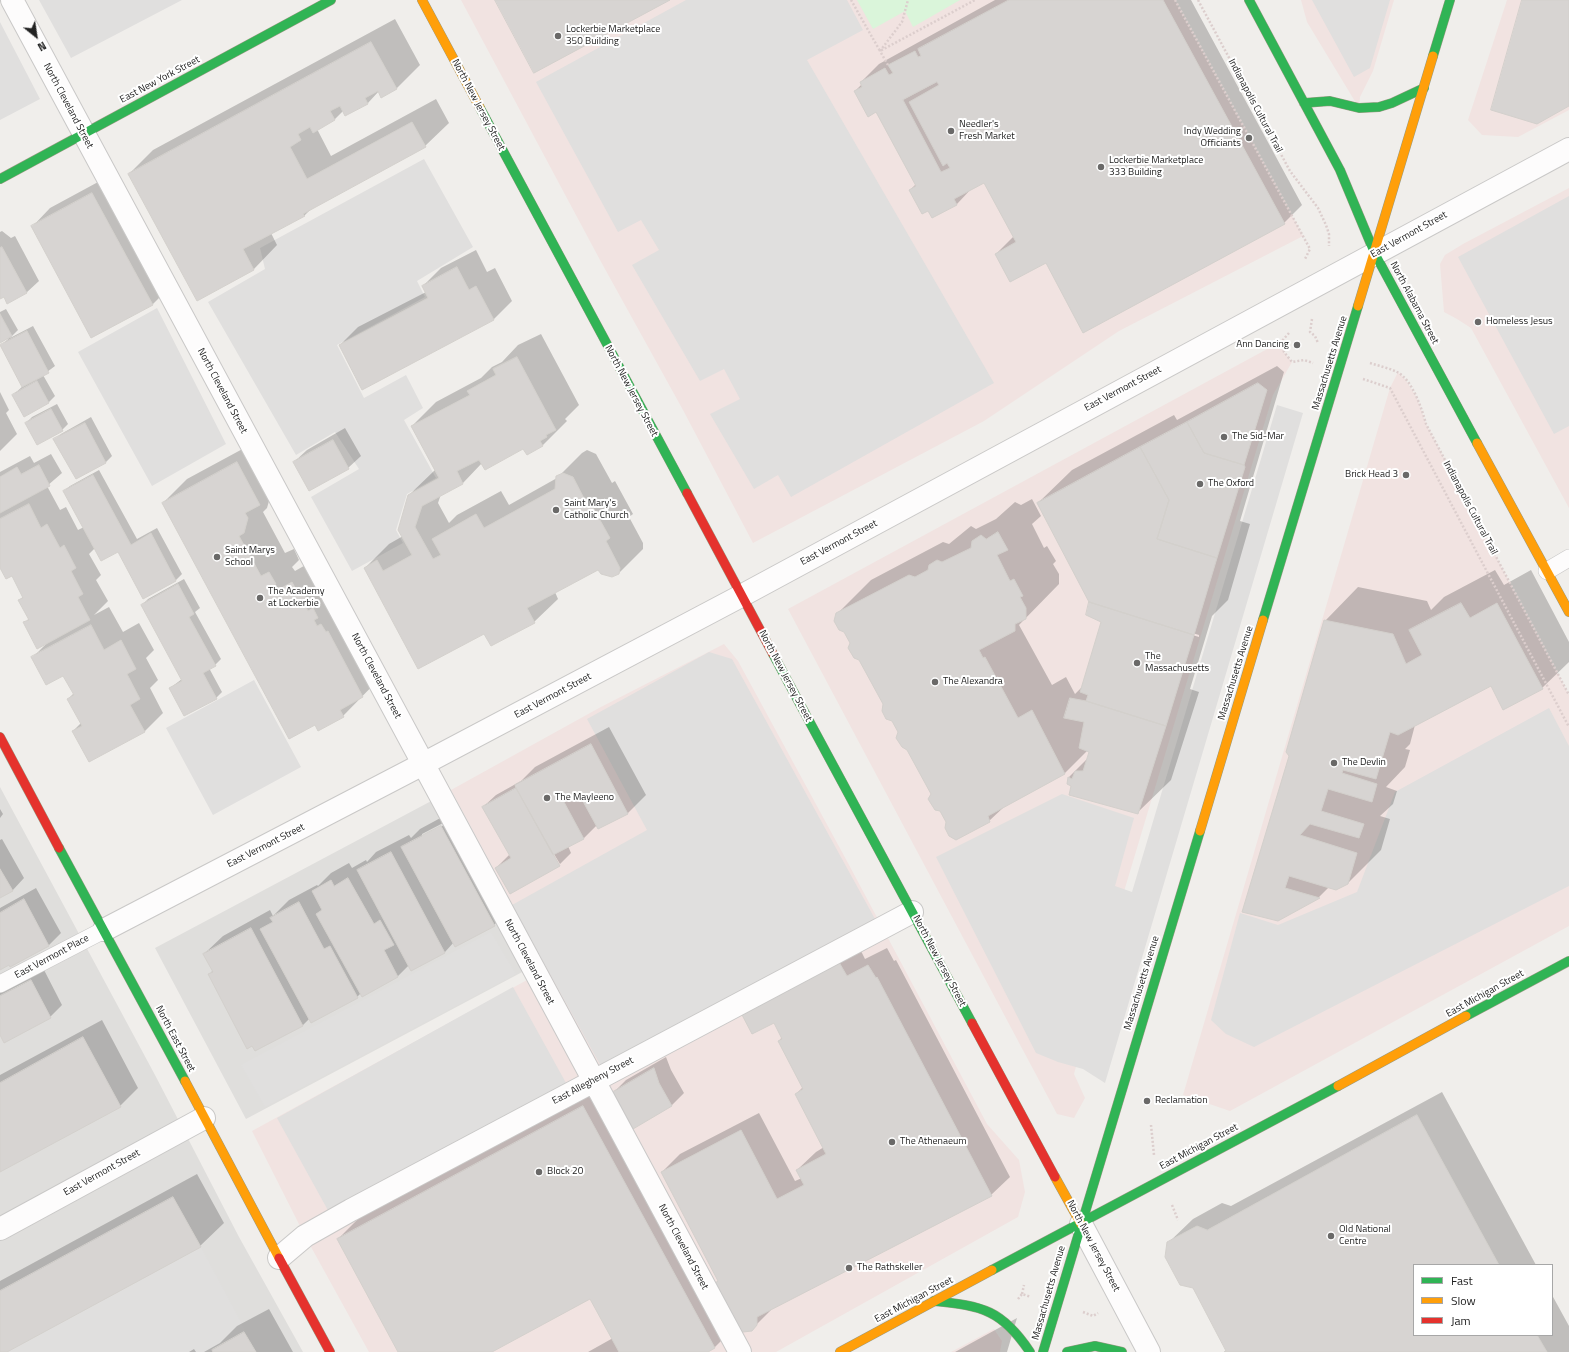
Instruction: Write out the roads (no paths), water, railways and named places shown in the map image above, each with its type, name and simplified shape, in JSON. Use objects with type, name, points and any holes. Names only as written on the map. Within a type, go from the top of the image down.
[{"type":"main road","name":"East New York Street","points":[[0,179],[331,0]]},
{"type":"main road","name":"North New Jersey Street","points":[[422,0],[741,596],[1081,1224]]},
{"type":"main road","name":"North Alabama Street","points":[[1249,0],[1340,170],[1375,254],[1569,612]]},
{"type":"main road","name":"Massachusetts Avenue","points":[[1043,1352],[1375,254],[1450,0]]},
{"type":"main road","points":[[1304,104],[1330,101],[1359,108],[1379,107],[1392,103],[1424,88]]},
{"type":"main road","name":"North East Street","points":[[0,737],[330,1352]]},
{"type":"main road","name":"East Michigan Street","points":[[840,1352],[1081,1224],[1569,960]]},
{"type":"main road","points":[[934,1301],[960,1304],[989,1312],[1001,1318],[1011,1327],[1030,1352]]},
{"type":"main road","points":[[1067,1352],[1095,1346],[1122,1352]]},
{"type":"street","name":"North Cleveland Street","points":[[12,0],[740,1352]]},
{"type":"street","name":"East Vermont Street","points":[[104,930],[741,596],[1569,149]]},
{"type":"street","name":"East Allegheny Street","points":[[279,1258],[305,1236],[351,1210],[912,912]]},
{"type":"street","name":"East Vermont Street","points":[[0,1229],[204,1118]]},
{"type":"street","name":"North New Jersey Street","points":[[1081,1224],[1149,1352]]},
{"type":"lane","points":[[1546,571],[1569,558]]},
{"type":"lane","name":"East Vermont Place","points":[[0,984],[104,930]]},
{"type":"place","name":"Lockerbie Marketplace 350 Building","points":[[558,36]]},
{"type":"place","name":"Needler's Fresh Market","points":[[951,131]]},
{"type":"place","name":"Indy Wedding Officiants","points":[[1249,138]]},
{"type":"place","name":"Lockerbie Marketplace 333 Building","points":[[1101,167]]},
{"type":"place","name":"Homeless Jesus","points":[[1478,322]]},
{"type":"place","name":"Ann Dancing","points":[[1297,345]]},
{"type":"place","name":"The Sid-Mar","points":[[1224,437]]},
{"type":"place","name":"Brick Head 3","points":[[1406,475]]},
{"type":"place","name":"The Oxford","points":[[1200,484]]},
{"type":"place","name":"Saint Mary's Catholic Church","points":[[556,510]]},
{"type":"place","name":"Saint Marys School","points":[[217,557]]},
{"type":"place","name":"The Academy at Lockerbie","points":[[260,598]]},
{"type":"place","name":"The Massachusetts","points":[[1137,663]]},
{"type":"place","name":"The Alexandra","points":[[935,682]]},
{"type":"place","name":"The Devlin","points":[[1334,763]]},
{"type":"place","name":"The Mayleeno","points":[[547,798]]},
{"type":"place","name":"Reclamation","points":[[1147,1101]]},
{"type":"place","name":"The Athenaeum","points":[[892,1142]]},
{"type":"place","name":"Block 20","points":[[539,1172]]},
{"type":"place","name":"Old National Centre","points":[[1331,1236]]},
{"type":"place","name":"The Rathskeller","points":[[849,1268]]}]
